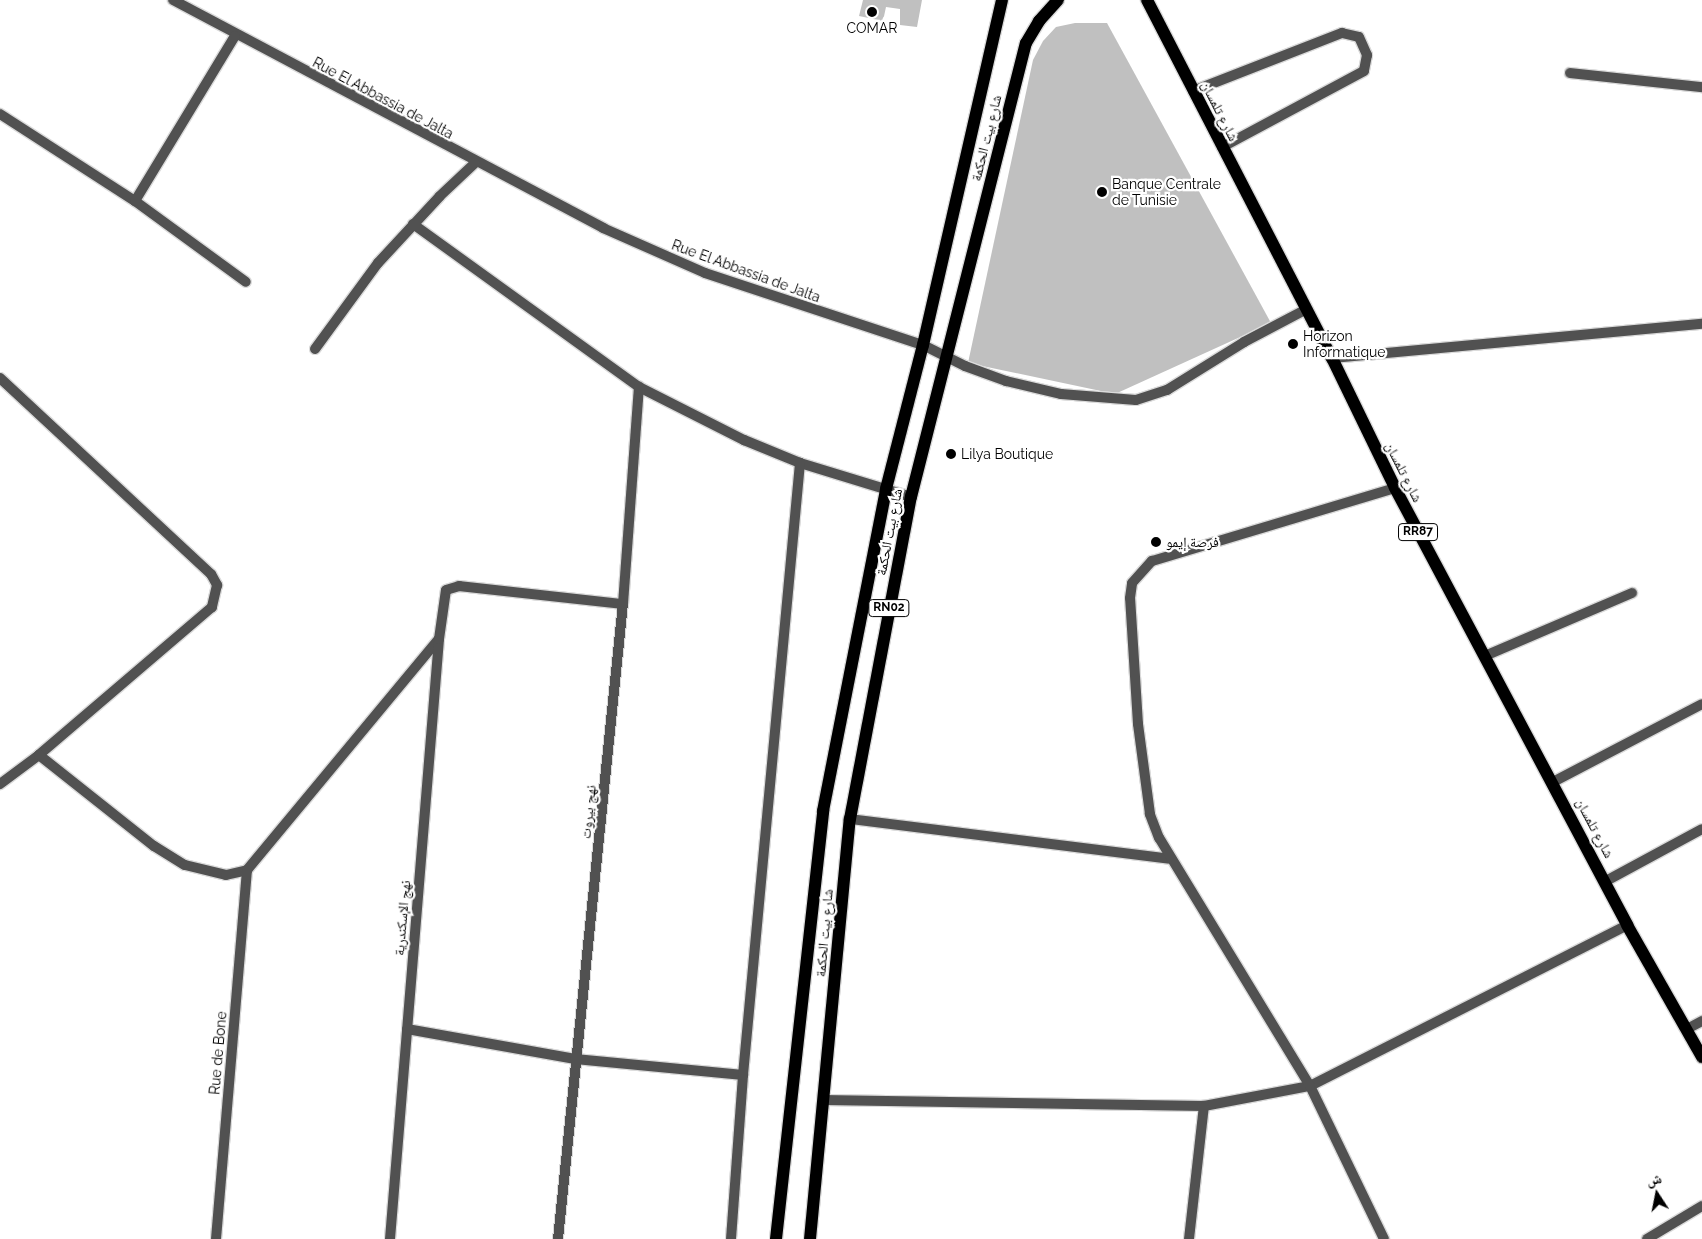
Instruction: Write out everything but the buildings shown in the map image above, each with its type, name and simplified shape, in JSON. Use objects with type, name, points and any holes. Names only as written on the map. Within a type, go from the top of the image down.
[{"type":"main road","name":"شارع بيت الحكمة","points":[[776,1239],[823,811],[886,489],[923,345],[1002,0]]},
{"type":"main road","name":"شارع بيت الحكمة","points":[[810,1239],[850,819],[911,497],[1026,43],[1039,21],[1058,0]]},
{"type":"main road","name":"شارع تلمسان","points":[[1147,0],[1305,310],[1332,358],[1395,488],[1606,881],[1627,925],[1702,1057]]},
{"type":"street","name":"Rue El Abbassia de Jalta","points":[[173,0],[235,36],[475,163],[603,228],[705,274],[923,345],[947,358],[1006,381],[1061,394],[1136,400],[1167,390],[1244,342],[1305,310]]},
{"type":"street","points":[[1193,91],[1342,33],[1359,37],[1367,55],[1364,71],[1222,147]]},
{"type":"street","points":[[136,200],[235,36]]},
{"type":"street","points":[[1570,73],[1702,86]]},
{"type":"street","points":[[0,114],[136,200],[246,282]]},
{"type":"street","points":[[315,349],[378,263],[413,224],[475,163]]},
{"type":"street","points":[[413,224],[639,387],[744,440],[800,463],[911,497]]},
{"type":"street","points":[[1332,358],[1702,324]]},
{"type":"street","points":[[0,378],[211,574],[217,585],[212,607],[39,755],[0,784]]},
{"type":"street","name":"نهج بيروت","points":[[558,1239],[623,604],[639,387]]},
{"type":"street","points":[[732,1239],[743,1075],[800,463]]},
{"type":"street","points":[[1384,1239],[1310,1086],[1169,859],[1150,814],[1142,751],[1130,598],[1132,583],[1152,561],[1176,552],[1395,488]]},
{"type":"street","name":"نهج الإسكندرية","points":[[390,1239],[439,639],[443,599],[446,590],[459,586],[623,604]]},
{"type":"street","points":[[1485,656],[1632,593]]},
{"type":"street","points":[[39,755],[154,846],[185,865],[226,875],[247,870],[439,639]]},
{"type":"street","points":[[1553,782],[1702,704]]},
{"type":"street","points":[[850,819],[1169,859]]},
{"type":"street","points":[[1606,881],[1702,829]]},
{"type":"street","name":"Rue de Bone","points":[[216,1239],[247,870]]},
{"type":"street","points":[[823,1100],[1204,1106],[1310,1086],[1627,925]]},
{"type":"street","points":[[1687,1029],[1702,1021]]},
{"type":"street","points":[[407,1029],[575,1059],[743,1075]]},
{"type":"street","points":[[1189,1239],[1204,1106]]},
{"type":"street","points":[[1646,1239],[1702,1206]]},
{"type":"place","name":"COMAR","points":[[872,12]]},
{"type":"place","name":"Banque Centrale de Tunisie","points":[[1102,192]]},
{"type":"place","name":"Horizon Informatique","points":[[1293,344]]},
{"type":"place","name":"Lilya Boutique","points":[[951,454]]},
{"type":"place","name":"فرصة إيمو","points":[[1156,542]]}]
